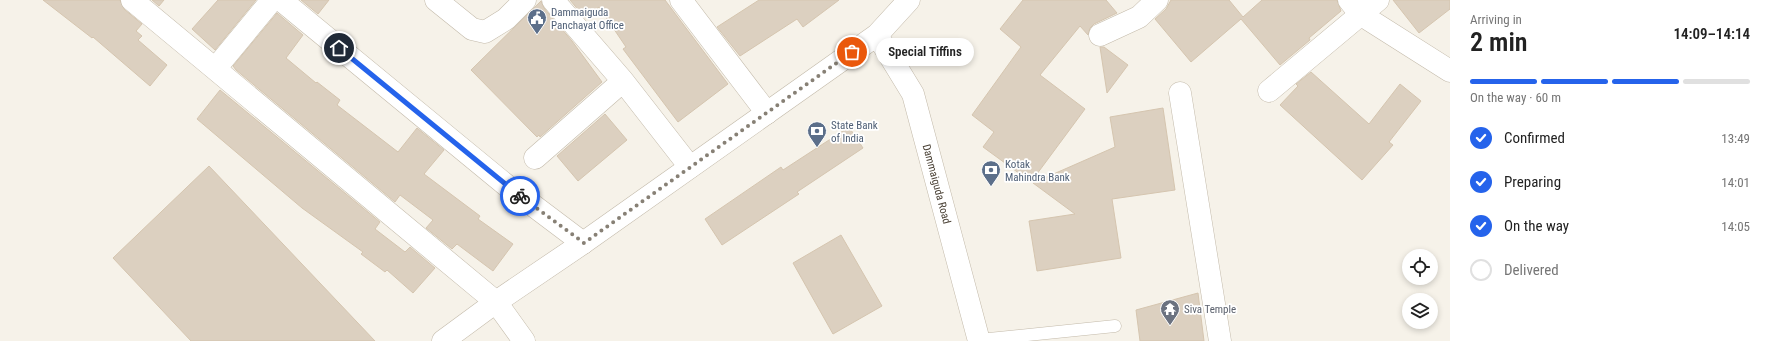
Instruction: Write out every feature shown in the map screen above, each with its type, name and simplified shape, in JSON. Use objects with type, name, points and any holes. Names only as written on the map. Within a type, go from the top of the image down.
[{"type":"street","points":[[132,0],[496,302],[524,341]]},
{"type":"street","points":[[215,69],[272,0]]},
{"type":"street","points":[[281,0],[506,185],[584,243]]},
{"type":"street","points":[[436,0],[472,29],[485,32],[506,19],[525,0]]},
{"type":"street","points":[[552,0],[623,81],[690,167]]},
{"type":"street","points":[[681,0],[767,113]]},
{"type":"street","points":[[1100,35],[1138,16],[1157,0]]},
{"type":"street","points":[[1269,91],[1354,7],[1378,0]]},
{"type":"street","points":[[443,341],[496,302],[584,243],[877,35],[907,1]]},
{"type":"street","points":[[1354,7],[1450,72]]},
{"type":"street","name":"Dammaiguda Road","points":[[877,35],[913,94],[979,341]]},
{"type":"street","points":[[535,158],[623,81]]},
{"type":"street","points":[[1180,93],[1220,341]]},
{"type":"lane","points":[[979,341],[1115,326]]},
{"type":"building","points":[[43,0],[120,0],[124,9],[142,24],[136,31],[142,36],[138,40],[167,65],[150,86],[93,37],[92,38]]},
{"type":"building","points":[[152,0],[164,0],[159,6]]},
{"type":"building","points":[[218,0],[256,0],[215,50],[192,29]]},
{"type":"building","points":[[301,0],[329,0],[318,14]]},
{"type":"building","points":[[570,0],[665,0],[728,84],[678,122],[623,49],[626,47],[599,7],[585,18]]},
{"type":"building","points":[[759,0],[839,0],[803,27],[797,19],[740,56],[717,27]]},
{"type":"building","points":[[1023,0],[1106,0],[1117,13],[1094,24],[1090,28],[1088,35],[1080,26],[1040,75],[1085,109],[1031,182],[983,147],[994,132],[972,115],[1021,47],[1000,29]]},
{"type":"building","points":[[1171,0],[1229,0],[1243,17],[1262,0],[1337,0],[1341,11],[1280,65],[1241,19],[1191,62],[1155,19],[1166,9]]},
{"type":"building","points":[[1393,0],[1450,0],[1450,9],[1419,33]]},
{"type":"building","name":"Dammaiguda Panchayat Office","points":[[541,1],[544,8],[572,41],[602,82],[540,137],[539,135],[537,137],[471,70]]},
{"type":"building","points":[[277,13],[303,35],[286,58],[316,83],[317,82],[340,100],[337,105],[398,152],[417,128],[444,150],[424,174],[480,216],[478,219],[513,244],[493,271],[457,244],[452,249],[426,228],[433,220],[400,195],[395,202],[236,70],[233,66]]},
{"type":"building","points":[[1100,47],[1104,47],[1128,65],[1107,93]]},
{"type":"building","points":[[1311,72],[1369,124],[1400,84],[1421,101],[1389,142],[1393,145],[1362,180],[1280,105],[1298,86],[1296,84]]},
{"type":"building","points":[[220,90],[380,222],[375,229],[405,252],[410,247],[435,268],[413,293],[387,270],[385,272],[361,254],[363,252],[302,208],[197,119]]},
{"type":"building","points":[[1163,108],[1175,190],[1112,199],[1121,258],[1037,271],[1029,221],[1075,214],[1033,183],[1115,147],[1110,117]]},
{"type":"building","points":[[605,114],[627,140],[578,181],[557,156]]},
{"type":"building","points":[[849,127],[863,148],[797,192],[799,194],[722,245],[705,219],[781,167],[783,170]]},
{"type":"building","points":[[209,166],[375,341],[191,341],[113,258]]},
{"type":"building","points":[[841,235],[882,306],[833,334],[793,263]]},
{"type":"building","name":"Siva Temple","points":[[1198,293],[1204,341],[1140,341],[1136,310]]},
{"type":"way so far","points":[[520,196],[584,243],[852,52]]},
{"type":"place","name":"Dammaiguda Panchayat Office","points":[[537,35]]},
{"type":"place","name":"Special Tiffins","points":[[852,52]]},
{"type":"place","name":"State Bank of India","points":[[817,148]]},
{"type":"place","name":"Kotak Mahindra Bank","points":[[991,187]]},
{"type":"place","name":"Siva Temple","points":[[1170,326]]},
{"type":"route","points":[[339,48],[520,196]]}]
